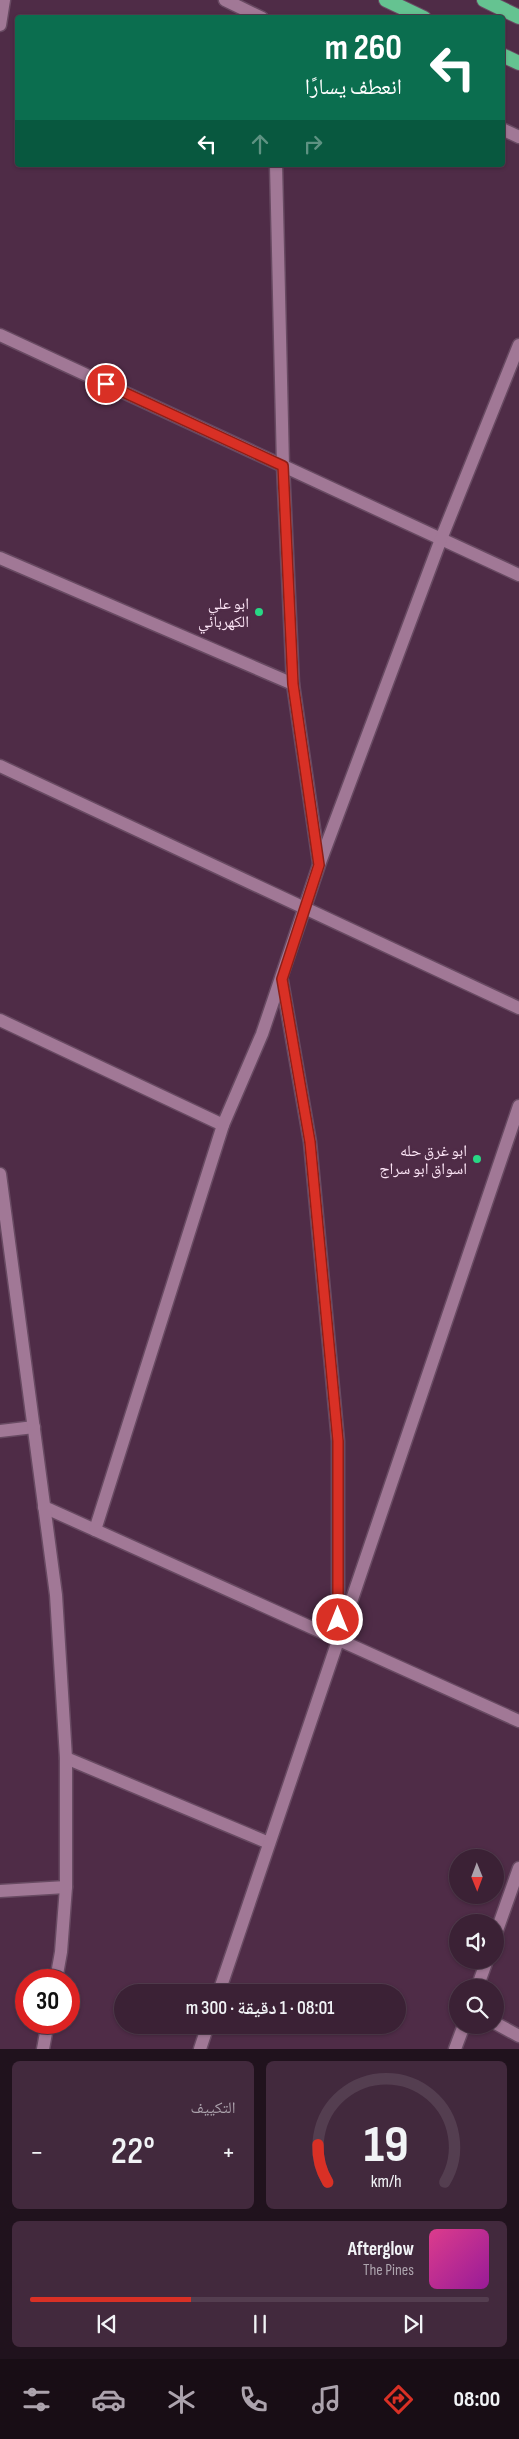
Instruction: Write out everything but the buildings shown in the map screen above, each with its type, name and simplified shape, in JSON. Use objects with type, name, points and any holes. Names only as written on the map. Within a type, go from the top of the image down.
[{"type":"highway","points":[[386,0],[418,15]]},
{"type":"highway","points":[[484,0],[519,17]]},
{"type":"highway","points":[[505,56],[519,62]]},
{"type":"street","points":[[0,25],[4,0]]},
{"type":"street","points":[[224,0],[256,15]]},
{"type":"street","points":[[505,130],[519,137]]},
{"type":"street","points":[[276,167],[283,466],[293,684],[319,865]]},
{"type":"street","points":[[0,335],[519,575]]},
{"type":"street","points":[[95,1530],[223,1125],[262,1034],[319,865],[441,539],[519,345]]},
{"type":"street","points":[[0,558],[293,684]]},
{"type":"street","points":[[0,766],[519,1008]]},
{"type":"street","points":[[282,979],[310,1142],[338,1441],[338,1640]]},
{"type":"street","points":[[0,1020],[223,1125]]},
{"type":"street","points":[[222,1984],[519,1106]]},
{"type":"street","points":[[0,1174],[56,1595],[66,1758],[66,1887],[58,1969]]},
{"type":"street","points":[[0,1431],[34,1426]]},
{"type":"street","points":[[44,1508],[519,1721]]},
{"type":"street","points":[[66,1758],[269,1843]]},
{"type":"street","points":[[503,1914],[519,1868]]},
{"type":"street","points":[[0,1891],[66,1887]]},
{"type":"street","points":[[504,2028],[519,2036]]},
{"type":"street","points":[[43,2049],[46,2034]]},
{"type":"street","points":[[200,2049],[205,2034]]},
{"type":"street","points":[[455,2049],[461,2034]]},
{"type":"place","name":"ابو علي الكهربائي","points":[[259,612]]},
{"type":"place","name":"ابو غرق حله اسواق ابو سراج","points":[[477,1159]]},
{"type":"route","points":[[106,384],[283,466],[293,684],[319,865],[282,979],[310,1142],[338,1441],[338,1620]]}]
